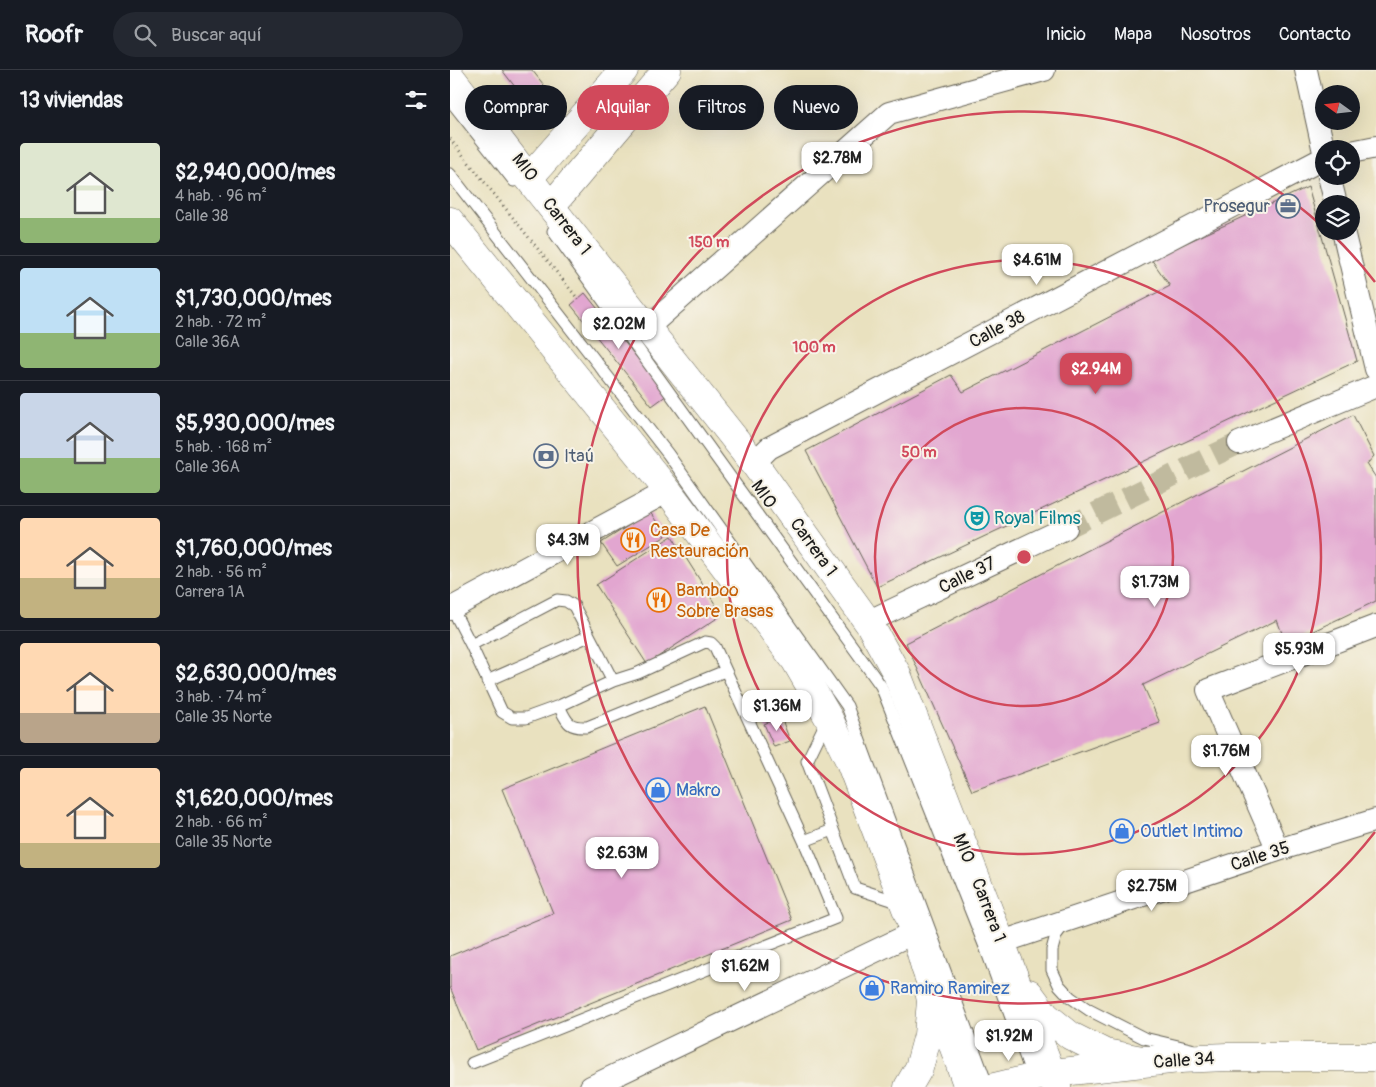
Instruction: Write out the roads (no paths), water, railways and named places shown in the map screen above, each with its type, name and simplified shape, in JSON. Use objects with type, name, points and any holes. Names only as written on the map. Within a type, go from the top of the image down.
[{"type":"main road","points":[[526,186],[570,131],[624,70]]},
{"type":"main road","points":[[549,216],[667,70]]},
{"type":"main road","name":"Carrera 1","points":[[450,76],[499,140],[526,186],[549,216],[647,328],[754,463],[870,625],[897,674],[1006,952],[1045,1081]]},
{"type":"main road","points":[[450,221],[668,491],[795,660],[828,717],[850,762],[915,932],[925,967],[968,1087]]},
{"type":"main road","points":[[1006,952],[1027,990],[1046,1016],[1071,1036],[1105,1053],[1142,1060],[1179,1059]]},
{"type":"main road","points":[[908,1087],[919,1068],[928,1035],[931,1001],[925,967]]},
{"type":"main road","name":"Calle 34","points":[[994,1087],[1045,1081],[1179,1059],[1227,1057],[1376,1057]]},
{"type":"street","points":[[647,328],[889,113],[1044,70]]},
{"type":"street","points":[[1306,70],[1321,140]]},
{"type":"street","points":[[1360,150],[1376,147]]},
{"type":"street","name":"Calle 38","points":[[754,463],[769,448],[1315,163]]},
{"type":"street","points":[[1345,240],[1376,369]]},
{"type":"street","points":[[1239,444],[1376,386]]},
{"type":"street","points":[[451,608],[668,491]]},
{"type":"street","name":"Calle 37","points":[[870,625],[880,616],[1066,528]]},
{"type":"street","points":[[1278,850],[1208,690],[1376,626]]},
{"type":"street","name":"Calle 35","points":[[1006,952],[1065,922],[1278,850],[1376,820]]},
{"type":"street","points":[[591,1087],[915,932]]},
{"type":"lane","name":"MIO","points":[[450,100],[526,186]]},
{"type":"lane","points":[[567,128],[570,131]]},
{"type":"lane","points":[[499,140],[506,130]]},
{"type":"lane","points":[[450,174],[668,454],[847,706],[988,1087]]},
{"type":"lane","name":"MIO","points":[[549,216],[881,686],[987,952],[1045,1081]]},
{"type":"lane","points":[[471,645],[557,600],[566,601],[574,606],[613,681]]},
{"type":"lane","points":[[451,608],[471,645],[502,712],[512,718],[526,718],[559,706],[705,642],[711,643],[715,647],[804,841],[836,918],[472,1063]]},
{"type":"lane","points":[[487,681],[589,636]]},
{"type":"lane","points":[[559,706],[567,723],[576,727],[587,727],[725,670]]},
{"type":"lane","points":[[828,717],[807,761],[855,888],[905,905]]},
{"type":"lane","points":[[804,841],[833,830]]},
{"type":"lane","points":[[1065,922],[1056,936],[1052,950],[1052,970],[1059,985],[1070,997],[1089,1010],[1144,1038],[1227,1057]]},
{"type":"tunnel","points":[[1066,528],[1239,443]]},
{"type":"place","name":"Prosegur","points":[[1288,206]]},
{"type":"place","name":"Itaú","points":[[546,456]]},
{"type":"place","name":"Royal Films","points":[[977,518]]},
{"type":"place","name":"Casa De Restauración","points":[[633,540]]},
{"type":"place","name":"Bamboo Sobre Brasas","points":[[659,600]]},
{"type":"place","name":"Makro","points":[[658,790]]},
{"type":"place","name":"Outlet Intimo","points":[[1122,831]]},
{"type":"place","name":"Ramiro Ramirez","points":[[872,988]]}]
